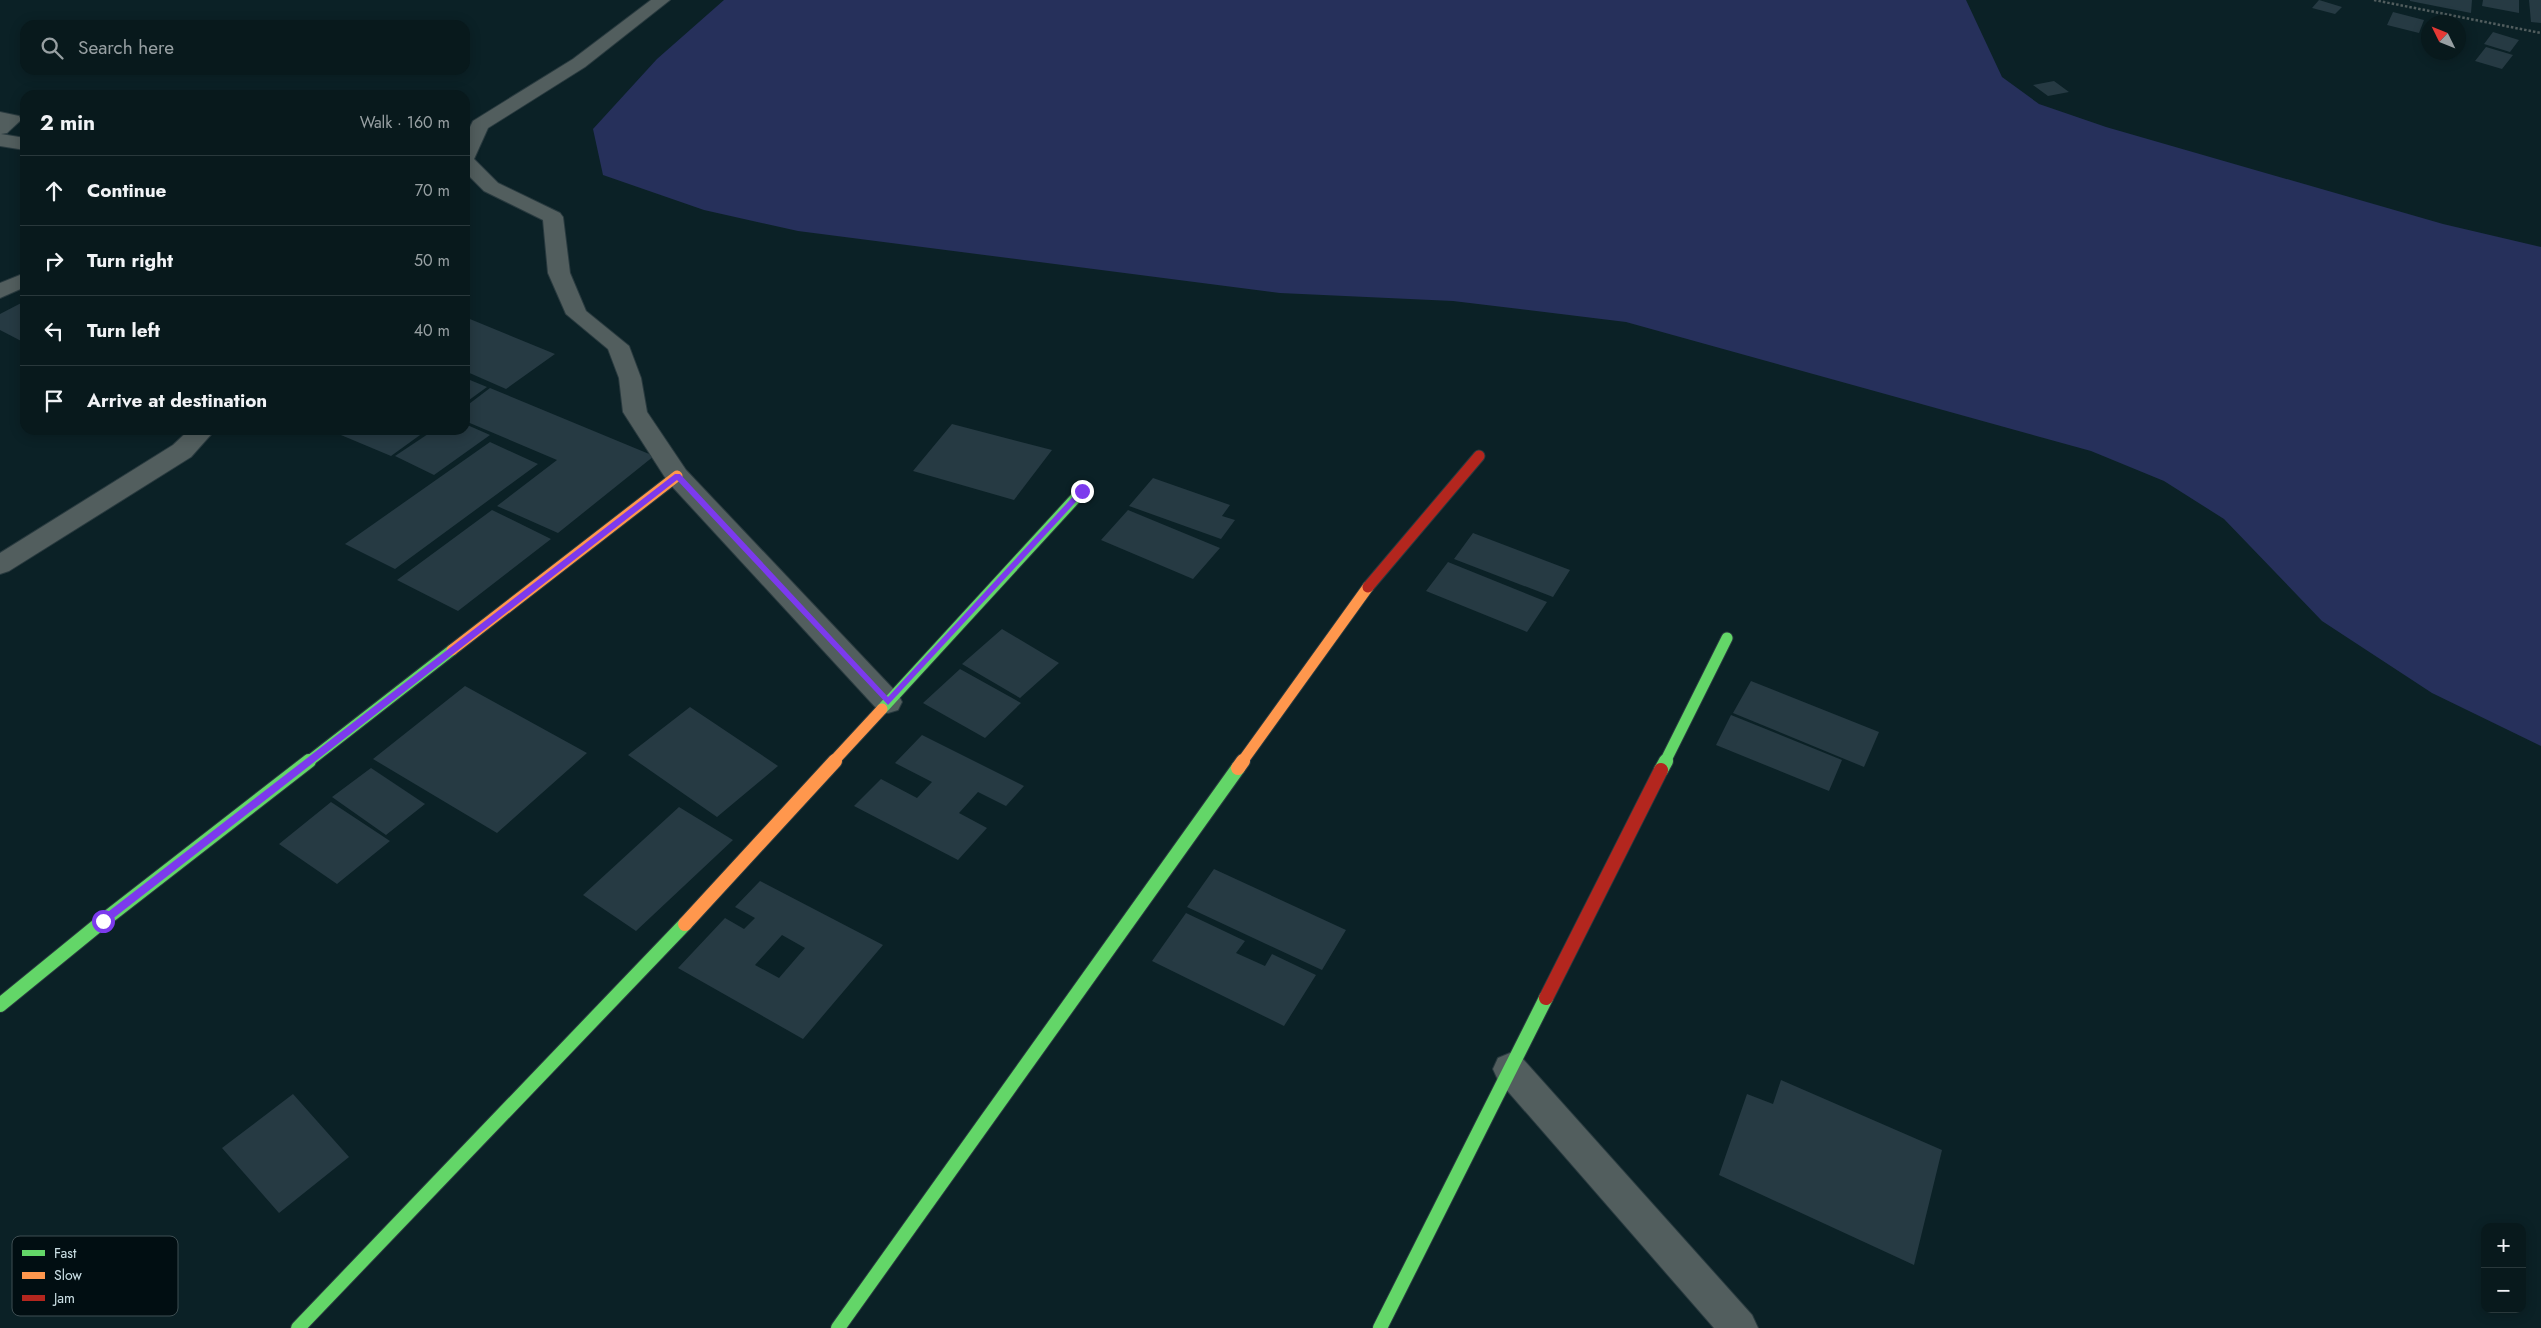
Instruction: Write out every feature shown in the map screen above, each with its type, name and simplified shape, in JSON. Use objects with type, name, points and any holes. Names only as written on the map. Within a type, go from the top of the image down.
[{"type":"street","points":[[472,126],[579,63],[662,0]]},
{"type":"street","points":[[0,140],[20,143]]},
{"type":"street","points":[[470,166],[491,187],[553,217],[559,273],[577,314],[618,346],[630,378],[635,412],[678,476],[888,702]]},
{"type":"street","points":[[0,292],[20,282]]},
{"type":"street","points":[[0,566],[182,451],[198,435]]},
{"type":"street","points":[[838,1328],[1359,598],[1479,456]]},
{"type":"street","points":[[0,1005],[103,921],[678,476]]},
{"type":"street","points":[[298,1328],[631,983],[1082,491]]},
{"type":"street","points":[[1380,1328],[1727,638]]},
{"type":"street","points":[[1510,1069],[1739,1328]]},
{"type":"path","points":[[2374,0],[2541,33]]},
{"type":"water","points":[[724,0],[1966,0],[2002,77],[2039,104],[2106,127],[2443,224],[2541,247],[2541,746],[2432,693],[2322,621],[2224,519],[2164,481],[2091,451],[1626,322],[1453,301],[1280,293],[798,231],[704,210],[603,175],[593,129],[657,59]]},
{"type":"building","points":[[2319,0],[2342,7],[2335,14],[2312,8]]},
{"type":"building","points":[[2472,0],[2471,13],[2410,1]]},
{"type":"building","points":[[2483,0],[2519,0],[2519,13],[2482,6]]},
{"type":"building","points":[[2529,0],[2541,0],[2541,23],[2531,22]]},
{"type":"building","points":[[2393,12],[2421,19],[2419,33],[2387,25]]},
{"type":"building","points":[[2493,32],[2519,40],[2510,52],[2484,44]]},
{"type":"building","points":[[2486,47],[2513,55],[2502,69],[2475,61]]},
{"type":"building","points":[[2054,81],[2069,92],[2048,96],[2033,85]]},
{"type":"building","points":[[20,304],[20,340],[0,330],[0,314]]},
{"type":"building","points":[[470,319],[555,354],[506,389],[470,373]]},
{"type":"building","points":[[470,380],[487,387],[470,399]]},
{"type":"building","points":[[490,388],[654,456],[558,533],[497,506],[557,460],[470,423],[470,403]]},
{"type":"building","points":[[952,424],[1052,450],[1014,500],[913,471]]},
{"type":"building","points":[[470,426],[490,435],[434,475],[395,456],[426,435],[470,435]]},
{"type":"building","points":[[341,435],[420,435],[391,456]]},
{"type":"building","points":[[490,442],[538,464],[395,569],[345,544]]},
{"type":"building","points":[[1153,478],[1230,505],[1222,516],[1235,520],[1221,539],[1129,506]]},
{"type":"building","points":[[492,510],[551,539],[458,611],[397,580]]},
{"type":"building","points":[[1128,510],[1220,548],[1193,579],[1101,540]]},
{"type":"building","points":[[1473,533],[1570,570],[1553,597],[1454,559]]},
{"type":"building","points":[[1448,562],[1547,602],[1527,632],[1426,591]]},
{"type":"building","points":[[1002,629],[1059,663],[1020,698],[962,664]]},
{"type":"building","points":[[960,669],[1021,703],[985,738],[923,703]]},
{"type":"building","points":[[1751,681],[1879,732],[1864,767],[1733,713]]},
{"type":"building","points":[[465,686],[587,753],[497,833],[373,759]]},
{"type":"building","points":[[690,707],[778,766],[717,817],[628,755]]},
{"type":"building","points":[[1731,715],[1842,760],[1829,791],[1716,745]]},
{"type":"building","points":[[922,735],[1024,786],[1006,806],[978,792],[959,813],[987,828],[958,860],[854,806],[881,779],[917,798],[932,782],[895,763]]},
{"type":"building","points":[[371,768],[425,804],[386,835],[332,797]]},
{"type":"building","points":[[331,802],[390,841],[337,884],[279,844]]},
{"type":"building","points":[[679,807],[733,840],[636,931],[583,895]]},
{"type":"building","points":[[1214,869],[1346,930],[1322,970],[1187,907]]},
{"type":"building","points":[[760,881],[883,945],[803,1039],[678,968],[725,918],[744,929],[755,918],[735,907]],"holes":[[[782,935],[805,948],[779,978],[755,965]]]},
{"type":"building","points":[[1186,913],[1245,941],[1236,953],[1265,966],[1272,954],[1316,975],[1284,1026],[1152,961]]},
{"type":"building","points":[[1781,1080],[1942,1150],[1914,1265],[1719,1175],[1747,1094],[1773,1104]]},
{"type":"building","points":[[293,1094],[349,1157],[279,1213],[222,1148]]},
{"type":"traffic: fast","points":[[882,709],[1082,491]]},
{"type":"traffic: fast","points":[[1661,770],[1727,638]]},
{"type":"traffic: fast","points":[[0,1005],[103,921],[452,650]]},
{"type":"traffic: fast","points":[[838,1328],[1238,768]]},
{"type":"traffic: fast","points":[[298,1328],[685,924]]},
{"type":"traffic: fast","points":[[1380,1328],[1546,998]]},
{"type":"traffic: slow","points":[[452,650],[677,476]]},
{"type":"traffic: slow","points":[[1238,768],[1368,587]]},
{"type":"traffic: slow","points":[[685,924],[882,709]]},
{"type":"traffic: jam","points":[[1368,587],[1479,456]]},
{"type":"traffic: jam","points":[[1546,998],[1661,770]]},
{"type":"route","points":[[103,921],[678,476],[888,702],[1082,491]]}]
